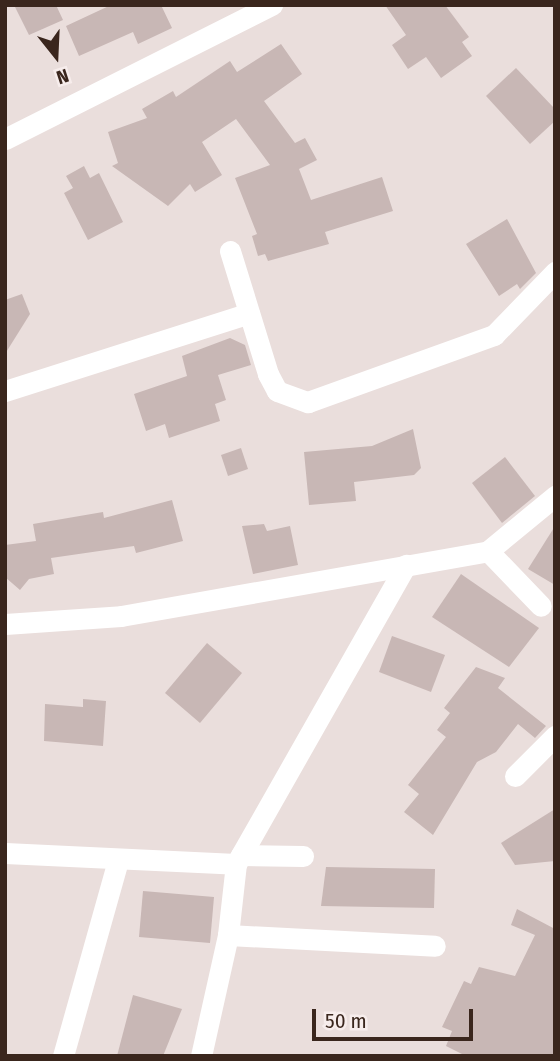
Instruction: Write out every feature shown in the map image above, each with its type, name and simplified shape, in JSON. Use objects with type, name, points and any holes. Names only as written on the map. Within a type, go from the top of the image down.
[{"type":"street","points":[[5,139],[272,5]]},
{"type":"street","points":[[230,251],[277,391],[308,402],[495,335],[555,272]]},
{"type":"street","points":[[5,391],[249,313]]},
{"type":"street","points":[[5,624],[121,616],[488,551],[555,496]]},
{"type":"street","points":[[488,551],[507,578],[541,606]]},
{"type":"street","points":[[201,1056],[228,935],[238,860],[406,565]]},
{"type":"street","points":[[515,776],[555,736]]},
{"type":"street","points":[[5,853],[118,860],[238,860],[303,856]]},
{"type":"street","points":[[63,1056],[118,860]]},
{"type":"street","points":[[228,935],[435,946]]},
{"type":"building","points":[[14,5],[56,5],[63,20],[29,35]]},
{"type":"building","points":[[111,5],[161,5],[172,28],[138,44],[133,32],[79,56],[66,26]]},
{"type":"building","points":[[385,5],[445,5],[469,37],[462,42],[472,56],[441,78],[426,57],[408,69],[392,45],[406,35]]},
{"type":"building","points":[[281,44],[302,74],[264,101],[295,143],[305,138],[317,160],[299,169],[311,200],[382,177],[393,211],[325,232],[329,244],[268,261],[265,254],[258,256],[252,236],[257,234],[235,178],[270,165],[236,119],[202,142],[222,175],[195,192],[190,184],[168,206],[112,166],[118,163],[108,132],[147,118],[142,109],[173,91],[176,97],[230,61],[237,72]]},
{"type":"building","points":[[516,68],[555,109],[555,121],[530,144],[486,96]]},
{"type":"building","points":[[84,166],[90,178],[99,173],[123,222],[88,240],[64,193],[73,188],[66,176]]},
{"type":"building","points":[[507,219],[536,273],[520,289],[517,284],[499,296],[466,244]]},
{"type":"building","points":[[22,294],[30,314],[5,354],[5,300]]},
{"type":"building","points":[[230,338],[245,345],[251,365],[218,375],[226,400],[215,404],[220,421],[169,438],[165,424],[146,431],[134,394],[187,376],[182,356]]},
{"type":"building","points":[[413,429],[421,468],[414,475],[354,482],[356,501],[309,505],[304,452],[372,446]]},
{"type":"building","points":[[241,448],[248,469],[228,476],[221,455]]},
{"type":"building","points":[[505,457],[535,496],[502,523],[472,483]]},
{"type":"building","points":[[172,500],[183,541],[136,553],[134,546],[51,558],[54,574],[29,579],[20,590],[5,577],[5,545],[36,541],[33,524],[103,512],[104,518]]},
{"type":"building","points":[[264,524],[267,531],[290,526],[298,565],[253,574],[242,526]]},
{"type":"building","points":[[555,526],[555,585],[528,569]]},
{"type":"building","points":[[461,574],[539,628],[509,667],[432,617]]},
{"type":"building","points":[[392,636],[445,655],[431,692],[379,672]]},
{"type":"building","points":[[207,643],[242,673],[200,723],[165,693]]},
{"type":"building","points":[[476,667],[505,678],[498,688],[546,726],[535,738],[518,724],[496,752],[477,762],[433,835],[404,812],[419,794],[408,785],[446,737],[437,730],[450,713],[444,708]]},
{"type":"building","points":[[83,699],[106,701],[103,746],[44,741],[45,704],[83,707]]},
{"type":"building","points":[[555,809],[555,861],[515,865],[501,843]]},
{"type":"building","points":[[326,867],[435,869],[434,908],[321,906]]},
{"type":"building","points":[[143,891],[214,897],[210,943],[139,937]]},
{"type":"building","points":[[517,909],[555,929],[555,1056],[466,1056],[446,1046],[452,1031],[442,1027],[464,981],[471,984],[479,967],[515,976],[535,935],[511,925]]},
{"type":"building","points":[[133,995],[182,1009],[163,1056],[117,1056]]}]
